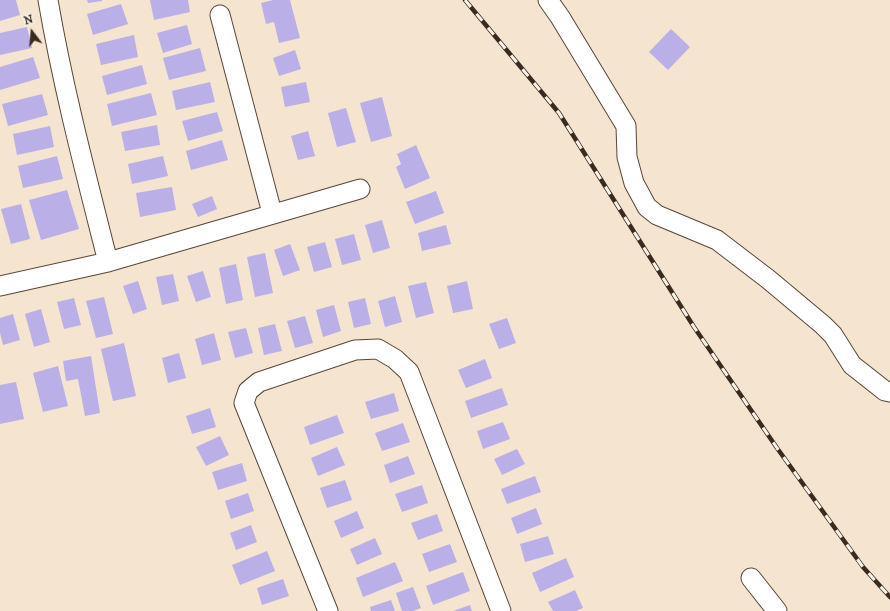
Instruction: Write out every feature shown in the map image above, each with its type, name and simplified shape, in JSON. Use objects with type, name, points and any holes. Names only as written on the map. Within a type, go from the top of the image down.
[{"type":"street","points":[[48,0],[75,131],[108,262]]},
{"type":"street","points":[[548,0],[560,17],[626,126],[627,157],[634,183],[647,207],[657,216],[717,240],[823,325],[833,335],[852,365],[885,391],[890,392]]},
{"type":"street","points":[[220,15],[272,214]]},
{"type":"street","points":[[0,286],[108,262],[360,189]]},
{"type":"street","points":[[328,611],[244,403],[248,391],[259,382],[355,350],[378,349],[395,359],[409,372],[501,611]]},
{"type":"street","points":[[751,578],[778,611]]},
{"type":"building","points":[[0,0],[16,0],[20,15],[0,21]]},
{"type":"building","points":[[87,0],[102,0],[102,1],[88,3]]},
{"type":"building","points":[[150,0],[188,0],[190,12],[154,20]]},
{"type":"building","points":[[273,0],[290,0],[300,38],[279,43],[274,22],[266,24],[261,3]]},
{"type":"building","points":[[121,4],[128,24],[93,35],[87,14]]},
{"type":"building","points":[[187,25],[192,44],[163,53],[157,33]]},
{"type":"building","points":[[27,27],[32,48],[0,55],[0,33]]},
{"type":"building","points":[[671,29],[690,47],[668,70],[649,52]]},
{"type":"building","points":[[134,35],[138,57],[101,65],[96,44]]},
{"type":"building","points":[[200,48],[206,71],[169,80],[163,58]]},
{"type":"building","points":[[295,50],[301,69],[279,76],[273,58]]},
{"type":"building","points":[[33,57],[40,78],[0,90],[0,67]]},
{"type":"building","points":[[142,65],[147,84],[107,95],[102,76]]},
{"type":"building","points":[[210,82],[215,102],[176,110],[172,91]]},
{"type":"building","points":[[306,82],[310,102],[285,107],[281,87]]},
{"type":"building","points":[[151,93],[157,115],[112,126],[107,104]]},
{"type":"building","points":[[42,94],[48,115],[8,126],[2,104]]},
{"type":"building","points":[[382,97],[392,136],[371,142],[360,103]]},
{"type":"building","points":[[346,108],[356,142],[337,147],[328,113]]},
{"type":"building","points":[[217,112],[223,131],[188,141],[182,121]]},
{"type":"building","points":[[157,125],[160,145],[125,151],[121,132]]},
{"type":"building","points":[[50,126],[54,147],[17,155],[13,134]]},
{"type":"building","points":[[308,131],[315,156],[298,160],[291,136]]},
{"type":"building","points":[[222,140],[228,160],[191,170],[186,151]]},
{"type":"building","points":[[416,145],[430,178],[405,189],[396,167],[401,164],[397,154]]},
{"type":"building","points":[[57,156],[63,179],[23,188],[18,166]]},
{"type":"building","points":[[163,156],[168,176],[132,184],[128,164]]},
{"type":"building","points":[[172,187],[176,210],[140,217],[136,193]]},
{"type":"building","points":[[67,190],[79,229],[41,240],[29,200]]},
{"type":"building","points":[[436,191],[444,213],[415,224],[406,202]]},
{"type":"building","points":[[212,196],[217,209],[198,217],[192,204]]},
{"type":"building","points":[[21,204],[30,239],[11,244],[1,209]]},
{"type":"building","points":[[382,220],[390,248],[373,253],[365,225]]},
{"type":"building","points":[[446,225],[451,244],[422,251],[418,233]]},
{"type":"building","points":[[354,234],[361,260],[342,265],[335,239]]},
{"type":"building","points":[[325,242],[332,267],[314,272],[307,247]]},
{"type":"building","points":[[290,244],[300,270],[283,276],[274,250]]},
{"type":"building","points":[[265,253],[273,293],[255,297],[247,257]]},
{"type":"building","points":[[236,264],[243,300],[226,304],[219,268]]},
{"type":"building","points":[[203,271],[211,297],[196,302],[187,276]]},
{"type":"building","points":[[173,274],[179,301],[162,305],[156,277]]},
{"type":"building","points":[[138,281],[147,309],[133,314],[123,286]]},
{"type":"building","points":[[467,281],[473,309],[453,313],[447,286]]},
{"type":"building","points":[[426,282],[434,313],[416,318],[408,286]]},
{"type":"building","points":[[395,296],[402,322],[385,327],[378,301]]},
{"type":"building","points":[[104,297],[113,334],[96,338],[86,301]]},
{"type":"building","points":[[74,298],[81,325],[64,329],[57,302]]},
{"type":"building","points":[[365,298],[371,324],[354,328],[348,302]]},
{"type":"building","points":[[334,305],[341,331],[323,337],[316,310]]},
{"type":"building","points":[[41,309],[50,342],[34,347],[25,314]]},
{"type":"building","points":[[13,314],[20,340],[3,345],[0,333],[0,318]]},
{"type":"building","points":[[305,316],[313,343],[295,348],[287,321]]},
{"type":"building","points":[[507,318],[516,343],[499,349],[489,324]]},
{"type":"building","points":[[275,324],[282,351],[264,355],[258,328]]},
{"type":"building","points":[[246,328],[253,353],[235,358],[228,332]]},
{"type":"building","points":[[214,333],[221,360],[202,365],[195,339]]},
{"type":"building","points":[[124,343],[136,396],[113,401],[101,349]]},
{"type":"building","points":[[179,353],[186,378],[168,383],[162,358]]},
{"type":"building","points":[[91,356],[100,413],[85,416],[78,379],[66,381],[63,361]]},
{"type":"building","points":[[485,359],[492,378],[466,388],[458,370]]},
{"type":"building","points":[[58,366],[68,406],[43,412],[33,373]]},
{"type":"building","points":[[16,382],[24,419],[0,424],[0,385]]},
{"type":"building","points":[[502,388],[508,405],[471,418],[465,401]]},
{"type":"building","points":[[394,393],[399,411],[371,419],[365,402]]},
{"type":"building","points":[[210,408],[216,427],[192,434],[186,416]]},
{"type":"building","points":[[337,415],[344,433],[310,445],[304,427]]},
{"type":"building","points":[[503,422],[510,439],[483,449],[477,431]]},
{"type":"building","points":[[403,423],[410,442],[382,451],[375,433]]},
{"type":"building","points":[[220,436],[229,455],[206,466],[196,447]]},
{"type":"building","points":[[337,447],[345,465],[318,476],[311,458]]},
{"type":"building","points":[[517,449],[525,464],[502,475],[494,459]]},
{"type":"building","points":[[408,456],[415,474],[390,483],[384,465]]},
{"type":"building","points":[[242,463],[247,481],[218,490],[212,472]]},
{"type":"building","points":[[535,476],[541,492],[507,504],[501,489]]},
{"type":"building","points":[[345,480],[352,500],[327,508],[320,488]]},
{"type":"building","points":[[422,485],[428,503],[402,512],[395,494]]},
{"type":"building","points":[[248,493],[254,511],[231,519],[225,501]]},
{"type":"building","points":[[536,508],[542,524],[517,534],[511,518]]},
{"type":"building","points":[[357,511],[364,528],[341,538],[334,521]]},
{"type":"building","points":[[437,514],[443,531],[418,540],[411,523]]},
{"type":"building","points":[[251,525],[257,542],[236,550],[230,533]]},
{"type":"building","points":[[548,536],[554,554],[525,562],[520,544]]},
{"type":"building","points":[[375,538],[382,554],[357,565],[350,549]]},
{"type":"building","points":[[450,544],[457,562],[429,572],[422,554]]},
{"type":"building","points":[[267,551],[275,571],[240,585],[232,565]]},
{"type":"building","points":[[566,558],[574,577],[540,592],[532,573]]},
{"type":"building","points":[[395,562],[403,581],[363,597],[356,578]]},
{"type":"building","points":[[463,572],[470,591],[433,605],[426,586]]},
{"type":"building","points":[[283,579],[289,596],[262,605],[257,588]]},
{"type":"building","points":[[413,587],[421,608],[413,611],[402,611],[396,593]]},
{"type":"building","points":[[575,590],[583,608],[576,611],[553,611],[548,602]]},
{"type":"building","points":[[391,600],[395,611],[371,611],[370,607]]},
{"type":"building","points":[[470,605],[472,611],[453,611]]},
{"type":"railway","points":[[465,0],[559,113],[694,327],[777,448],[863,567],[890,597]]}]
